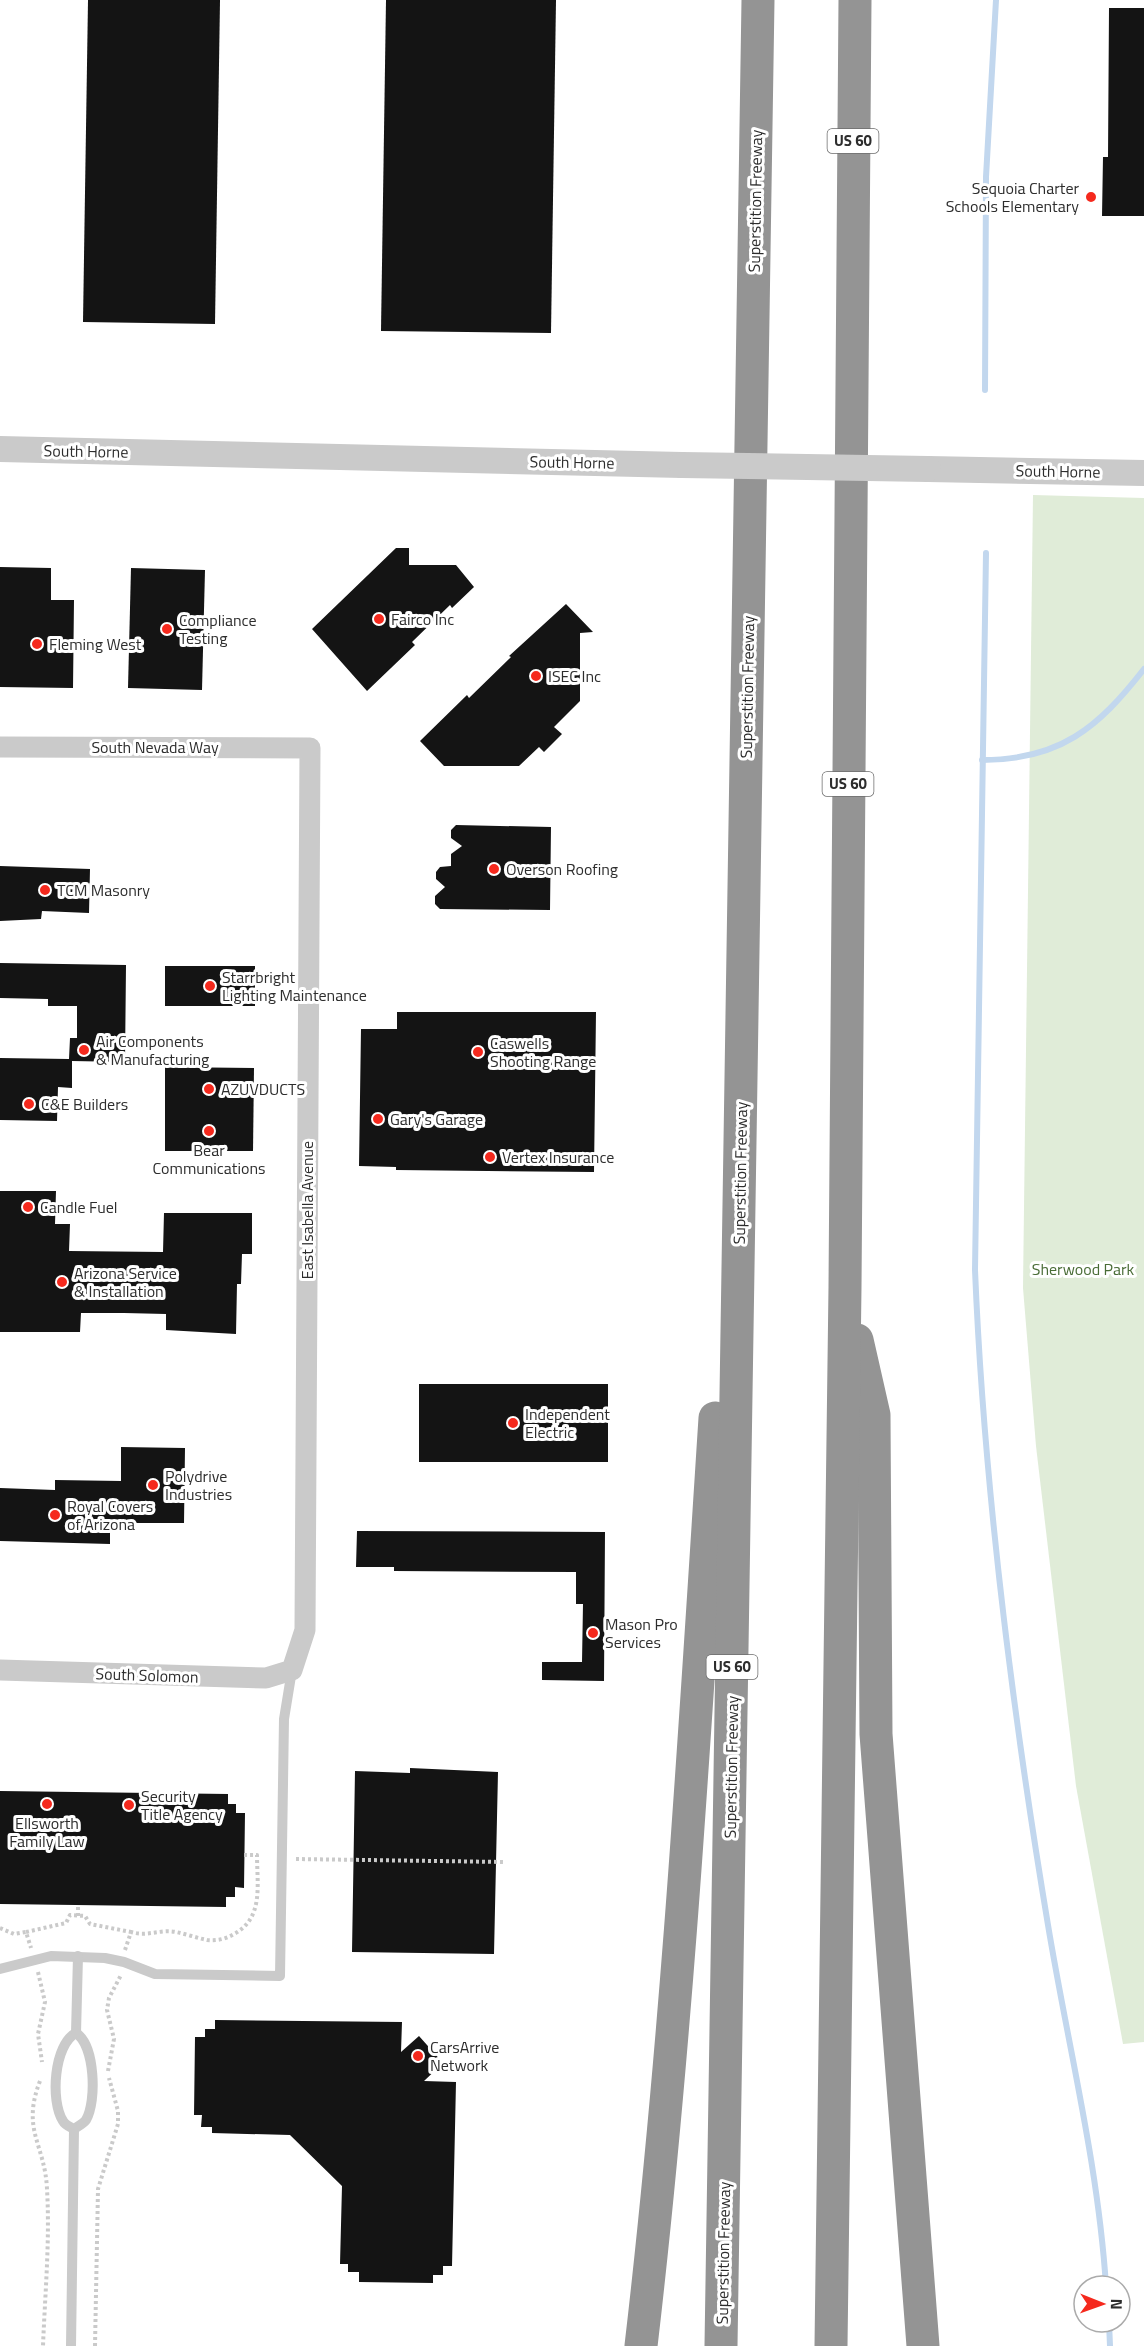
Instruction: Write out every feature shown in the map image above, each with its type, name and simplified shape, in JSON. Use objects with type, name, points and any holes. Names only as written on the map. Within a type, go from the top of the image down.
[{"type":"highway","name":"Superstition Freeway","points":[[721,2346],[758,0]]},
{"type":"highway","name":"US 60","points":[[831,2346],[845,1287],[851,281],[855,0]]},
{"type":"highway","points":[[851,281],[868,0]]},
{"type":"highway","points":[[640,2346],[660,2181],[685,1887],[743,988]]},
{"type":"highway","points":[[845,1287],[874,1415],[876,1734],[923,2346]]},
{"type":"street","name":"South Horne","points":[[0,449],[1144,473]]},
{"type":"street","name":"South Nevada Way","points":[[0,747],[310,748]]},
{"type":"street","name":"East Isabella Avenue","points":[[292,1670],[305,1630],[310,748]]},
{"type":"street","name":"South Solomon","points":[[0,1670],[266,1678],[292,1670]]},
{"type":"lane","points":[[0,1969],[51,1956],[78,1956],[124,1962],[155,1974],[280,1976],[284,1719],[292,1670]]},
{"type":"lane","points":[[76,2033],[78,1956]]},
{"type":"lane","points":[[71,2346],[74,2129],[86,2119],[90,2107],[92,2078],[90,2053],[83,2038],[76,2033]]},
{"type":"lane","points":[[74,2129],[64,2124],[61,2119],[56,2078],[61,2050],[68,2037],[76,2033]]},
{"type":"path","points":[[0,1928],[14,1934],[26,1932],[66,1923],[70,1915],[85,1916],[90,1924],[150,1936],[164,1930],[208,1940],[221,1940],[245,1928],[254,1915],[257,1855],[244,1855]]},
{"type":"path","points":[[257,1859],[505,1862]]},
{"type":"path","points":[[78,1905],[78,1916]]},
{"type":"path","points":[[26,1932],[45,2002],[38,2034],[42,2069]]},
{"type":"path","points":[[94,2346],[98,2189],[117,2124],[118,2111],[108,2073],[114,2039],[107,2010],[109,1998],[121,1978],[131,1932]]},
{"type":"path","points":[[42,2076],[34,2097],[31,2118],[47,2188],[43,2346]]},
{"type":"green space","name":"Sherwood Park","points":[[1033,495],[1144,498],[1144,2042],[1123,2044],[1076,1786],[1036,1446],[1023,1288]]},
{"type":"building","points":[[88,0],[220,0],[215,324],[83,322]]},
{"type":"building","points":[[386,0],[556,0],[551,333],[381,331]]},
{"type":"building","points":[[1109,8],[1144,8],[1144,216],[1102,216],[1103,157],[1108,157]]},
{"type":"building","name":"Fairco Inc","points":[[396,548],[409,548],[409,565],[456,565],[474,587],[452,608],[450,605],[412,642],[415,645],[367,691],[312,629]]},
{"type":"building","name":"Fleming West","points":[[0,567],[51,568],[51,600],[74,600],[73,688],[0,687]]},
{"type":"building","name":"Compliance Testing","points":[[131,568],[205,570],[202,690],[128,688]]},
{"type":"building","name":"ISEC Inc","points":[[566,604],[593,632],[580,633],[580,701],[554,727],[562,734],[544,752],[539,747],[519,766],[444,766],[420,741],[467,695],[469,698],[511,657],[509,656]]},
{"type":"building","name":"Overson Roofing","points":[[456,825],[551,827],[550,910],[440,909],[435,904],[435,896],[445,887],[436,879],[436,872],[440,867],[451,866],[451,854],[462,846],[451,838],[451,830]]},
{"type":"building","name":"TCM Masonry","points":[[0,866],[90,869],[89,913],[42,911],[41,919],[0,921]]},
{"type":"building","points":[[0,963],[126,965],[125,1062],[72,1061],[72,1088],[58,1087],[57,1121],[0,1120],[0,1058],[69,1059],[70,1038],[77,1038],[77,1006],[48,1006],[48,999],[0,998]]},
{"type":"building","name":"Starrbright Lighting Maintenance","points":[[165,966],[255,966],[255,1006],[165,1006]]},
{"type":"building","points":[[397,1012],[596,1012],[594,1172],[396,1170],[396,1167],[359,1166],[361,1029],[397,1029]]},
{"type":"building","points":[[165,1067],[254,1068],[253,1151],[165,1151]]},
{"type":"building","points":[[0,1191],[56,1191],[55,1224],[70,1224],[69,1251],[163,1252],[164,1213],[252,1213],[252,1254],[242,1254],[241,1284],[237,1284],[236,1334],[166,1330],[166,1314],[124,1313],[81,1313],[80,1332],[0,1332]]},
{"type":"building","name":"Independent Electric","points":[[419,1384],[608,1384],[608,1462],[419,1462]]},
{"type":"building","points":[[121,1447],[185,1448],[184,1523],[110,1523],[110,1544],[0,1541],[0,1488],[55,1490],[55,1480],[121,1481]]},
{"type":"building","name":"Mason Pro Services","points":[[357,1531],[605,1532],[604,1681],[542,1680],[542,1662],[582,1662],[583,1604],[576,1604],[576,1572],[394,1571],[394,1567],[356,1567]]},
{"type":"building","points":[[410,1768],[498,1772],[494,1954],[352,1952],[355,1771],[410,1773]]},
{"type":"building","points":[[0,1791],[228,1794],[228,1804],[236,1804],[236,1813],[245,1813],[244,1888],[235,1887],[235,1897],[226,1897],[226,1907],[0,1904]]},
{"type":"building","points":[[215,2020],[402,2022],[401,2052],[419,2036],[443,2063],[424,2081],[456,2082],[452,2266],[443,2266],[443,2275],[433,2275],[433,2283],[359,2282],[359,2272],[348,2272],[348,2264],[340,2264],[342,2186],[290,2135],[212,2133],[212,2127],[201,2127],[202,2115],[194,2115],[195,2037],[205,2037],[205,2029],[215,2029]]},
{"type":"waterway","points":[[985,390],[986,177],[996,0]]},
{"type":"waterway","points":[[986,553],[975,1270],[979,1352],[993,1517],[1011,1681],[1048,1925],[1089,2150],[1105,2274]]},
{"type":"waterway","points":[[982,760],[1009,759],[1034,754],[1075,737],[1110,708],[1144,669]]},
{"type":"waterway","points":[[1110,2334],[1110,2346]]},
{"type":"place","name":"Sequoia Charter Schools Elementary","points":[[1091,197]]},
{"type":"place","name":"Fairco Inc","points":[[379,619]]},
{"type":"place","name":"Compliance Testing","points":[[167,629]]},
{"type":"place","name":"Fleming West","points":[[37,644]]},
{"type":"place","name":"ISEC Inc","points":[[536,676]]},
{"type":"place","name":"Overson Roofing","points":[[494,869]]},
{"type":"place","name":"TCM Masonry","points":[[45,890]]},
{"type":"place","name":"Starrbright Lighting Maintenance","points":[[210,986]]},
{"type":"place","name":"Air Components & Manufacturing","points":[[84,1050]]},
{"type":"place","name":"Caswells Shooting Range","points":[[478,1052]]},
{"type":"place","name":"AZUVDUCTS","points":[[209,1089]]},
{"type":"place","name":"C&E Builders","points":[[29,1104]]},
{"type":"place","name":"Gary's Garage","points":[[378,1119]]},
{"type":"place","name":"Bear Communications","points":[[209,1131]]},
{"type":"place","name":"Vertex Insurance","points":[[490,1157]]},
{"type":"place","name":"Candle Fuel","points":[[28,1207]]},
{"type":"place","name":"Arizona Service & Installation","points":[[62,1282]]},
{"type":"place","name":"Independent Electric","points":[[513,1423]]},
{"type":"place","name":"Polydrive Industries","points":[[153,1485]]},
{"type":"place","name":"Royal Covers of Arizona","points":[[55,1515]]},
{"type":"place","name":"Mason Pro Services","points":[[593,1633]]},
{"type":"place","name":"Ellsworth Family Law","points":[[47,1804]]},
{"type":"place","name":"Security Title Agency","points":[[129,1805]]},
{"type":"place","name":"CarsArrive Network","points":[[418,2056]]}]
